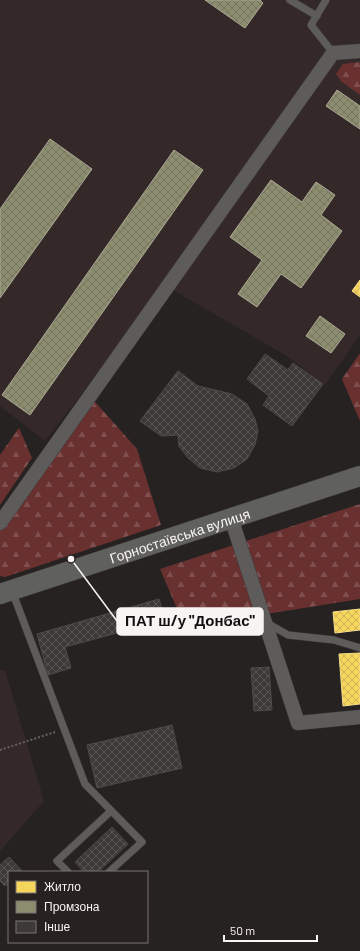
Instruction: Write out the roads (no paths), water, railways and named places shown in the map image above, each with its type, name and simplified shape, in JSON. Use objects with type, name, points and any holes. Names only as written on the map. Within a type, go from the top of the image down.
[{"type":"main road","name":"Горностаївська вулиця","points":[[6,593],[360,476]]},
{"type":"street","points":[[0,523],[333,53],[360,51]]},
{"type":"street","points":[[231,518],[298,723],[360,717]]},
{"type":"lane","points":[[290,0],[317,16]]},
{"type":"lane","points":[[326,0],[311,25],[333,53]]},
{"type":"lane","points":[[6,593],[64,729],[85,784],[142,842],[110,871]]},
{"type":"lane","points":[[265,622],[288,635],[334,640],[360,648]]},
{"type":"lane","points":[[67,871],[57,861],[111,811]]},
{"type":"place","name":"ПАТ ш/у \"Донбас\"","points":[[71,559]]}]
